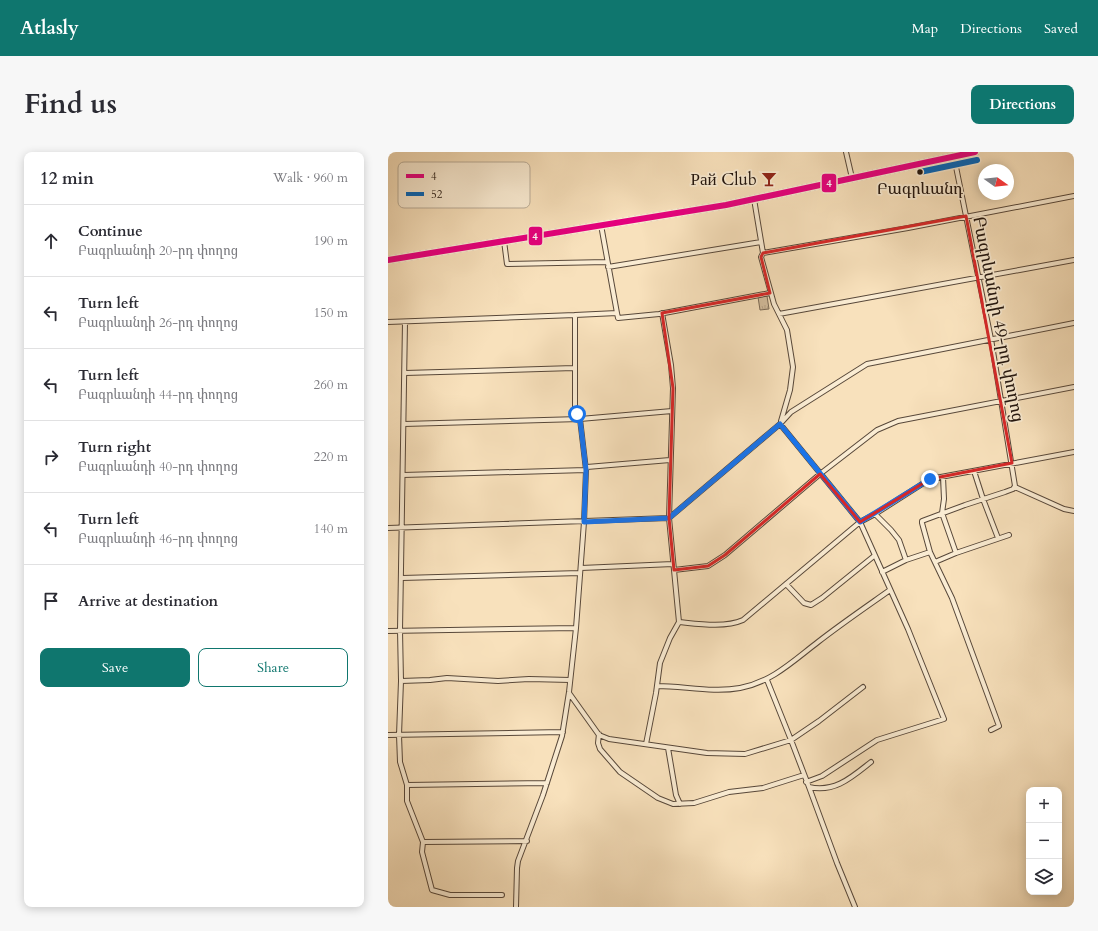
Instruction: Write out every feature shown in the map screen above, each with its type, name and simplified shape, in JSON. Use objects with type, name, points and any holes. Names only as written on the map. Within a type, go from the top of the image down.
[{"type":"main road","points":[[388,260],[754,199],[975,152]]},
{"type":"street","points":[[846,152],[852,178]]},
{"type":"street","name":"Բագրևանդի 49-րդ փողոց","points":[[954,157],[1002,401],[1015,487]]},
{"type":"street","points":[[763,253],[1074,196]]},
{"type":"street","points":[[754,199],[763,253],[762,257],[770,292],[787,330],[793,367],[790,390],[780,424]]},
{"type":"street","points":[[601,225],[618,318],[662,313],[770,292]]},
{"type":"street","points":[[504,241],[507,264],[607,262]]},
{"type":"street","points":[[608,267],[761,242]]},
{"type":"street","points":[[779,314],[1074,260]]},
{"type":"street","points":[[388,322],[575,316],[617,313]]},
{"type":"street","points":[[646,744],[660,663],[670,638],[679,622],[669,518],[673,388],[671,365],[662,313]]},
{"type":"street","points":[[516,907],[518,861],[527,841],[563,732],[576,628],[584,522],[586,470],[580,419],[575,408],[575,316]]},
{"type":"street","points":[[405,322],[403,528],[400,630],[400,762],[407,785],[407,801],[422,842],[422,852],[432,890],[450,896],[502,895]]},
{"type":"street","points":[[388,528],[669,518],[780,424],[791,412],[866,364],[1074,323]]},
{"type":"street","points":[[405,373],[574,368]]},
{"type":"street","points":[[674,570],[708,566],[725,555],[820,474],[877,430],[898,421],[1074,387]]},
{"type":"street","points":[[404,424],[580,419],[672,411]]},
{"type":"street","points":[[780,424],[860,522],[908,629],[944,719],[877,740],[822,776],[806,782]]},
{"type":"street","points":[[679,622],[706,625],[743,620],[860,522],[930,479],[1074,452]]},
{"type":"street","points":[[403,475],[586,470],[587,467],[670,460]]},
{"type":"street","points":[[974,471],[998,538]]},
{"type":"street","points":[[944,477],[944,499],[942,513],[956,553]]},
{"type":"street","points":[[991,730],[999,726],[952,598],[930,552],[922,521],[1005,492],[1015,487],[1064,509],[1074,511]]},
{"type":"street","points":[[875,514],[899,540],[906,560]]},
{"type":"street","points":[[935,562],[956,553],[1009,535]]},
{"type":"street","points":[[882,572],[906,560],[930,552]]},
{"type":"street","points":[[786,584],[804,603],[810,605],[822,598],[874,556]]},
{"type":"street","points":[[402,578],[580,571],[673,564]]},
{"type":"street","points":[[657,686],[722,690],[739,688],[767,680],[793,663],[817,642],[890,590]]},
{"type":"street","points":[[388,631],[576,628]]},
{"type":"street","points":[[401,681],[447,678],[498,681],[529,679],[570,680]]},
{"type":"street","points":[[767,680],[855,907]]},
{"type":"street","points":[[569,692],[599,734],[609,738],[707,753],[745,754],[791,740],[819,721],[863,687]]},
{"type":"street","points":[[388,735],[563,732]]},
{"type":"street","points":[[599,734],[598,743],[600,749],[620,772],[658,798],[673,804],[694,803],[729,792],[763,788],[804,774]]},
{"type":"street","points":[[668,748],[676,794],[680,804]]},
{"type":"street","points":[[809,787],[831,787],[842,784],[871,762]]},
{"type":"street","points":[[407,785],[547,783]]},
{"type":"street","points":[[422,842],[527,841]]},
{"type":"highlighted area","points":[[966,216],[1012,463],[930,479],[860,522],[820,474],[725,555],[708,566],[674,570],[669,518],[673,388],[662,313],[770,293],[761,257],[763,253]]},
{"type":"green space","points":[[767,296],[769,309],[760,310],[758,297]]},
{"type":"transit line","name":"4","points":[[388,260],[726,205],[975,152]]},
{"type":"transit line","name":"52","points":[[920,172],[977,160]]},
{"type":"place","name":"Բագրևանդ","points":[[920,172]]},
{"type":"place","name":"Рай Club","points":[[769,179]]},
{"type":"route","points":[[577,414],[580,419],[586,470],[584,522],[669,518],[780,424],[860,522],[930,479]]}]
